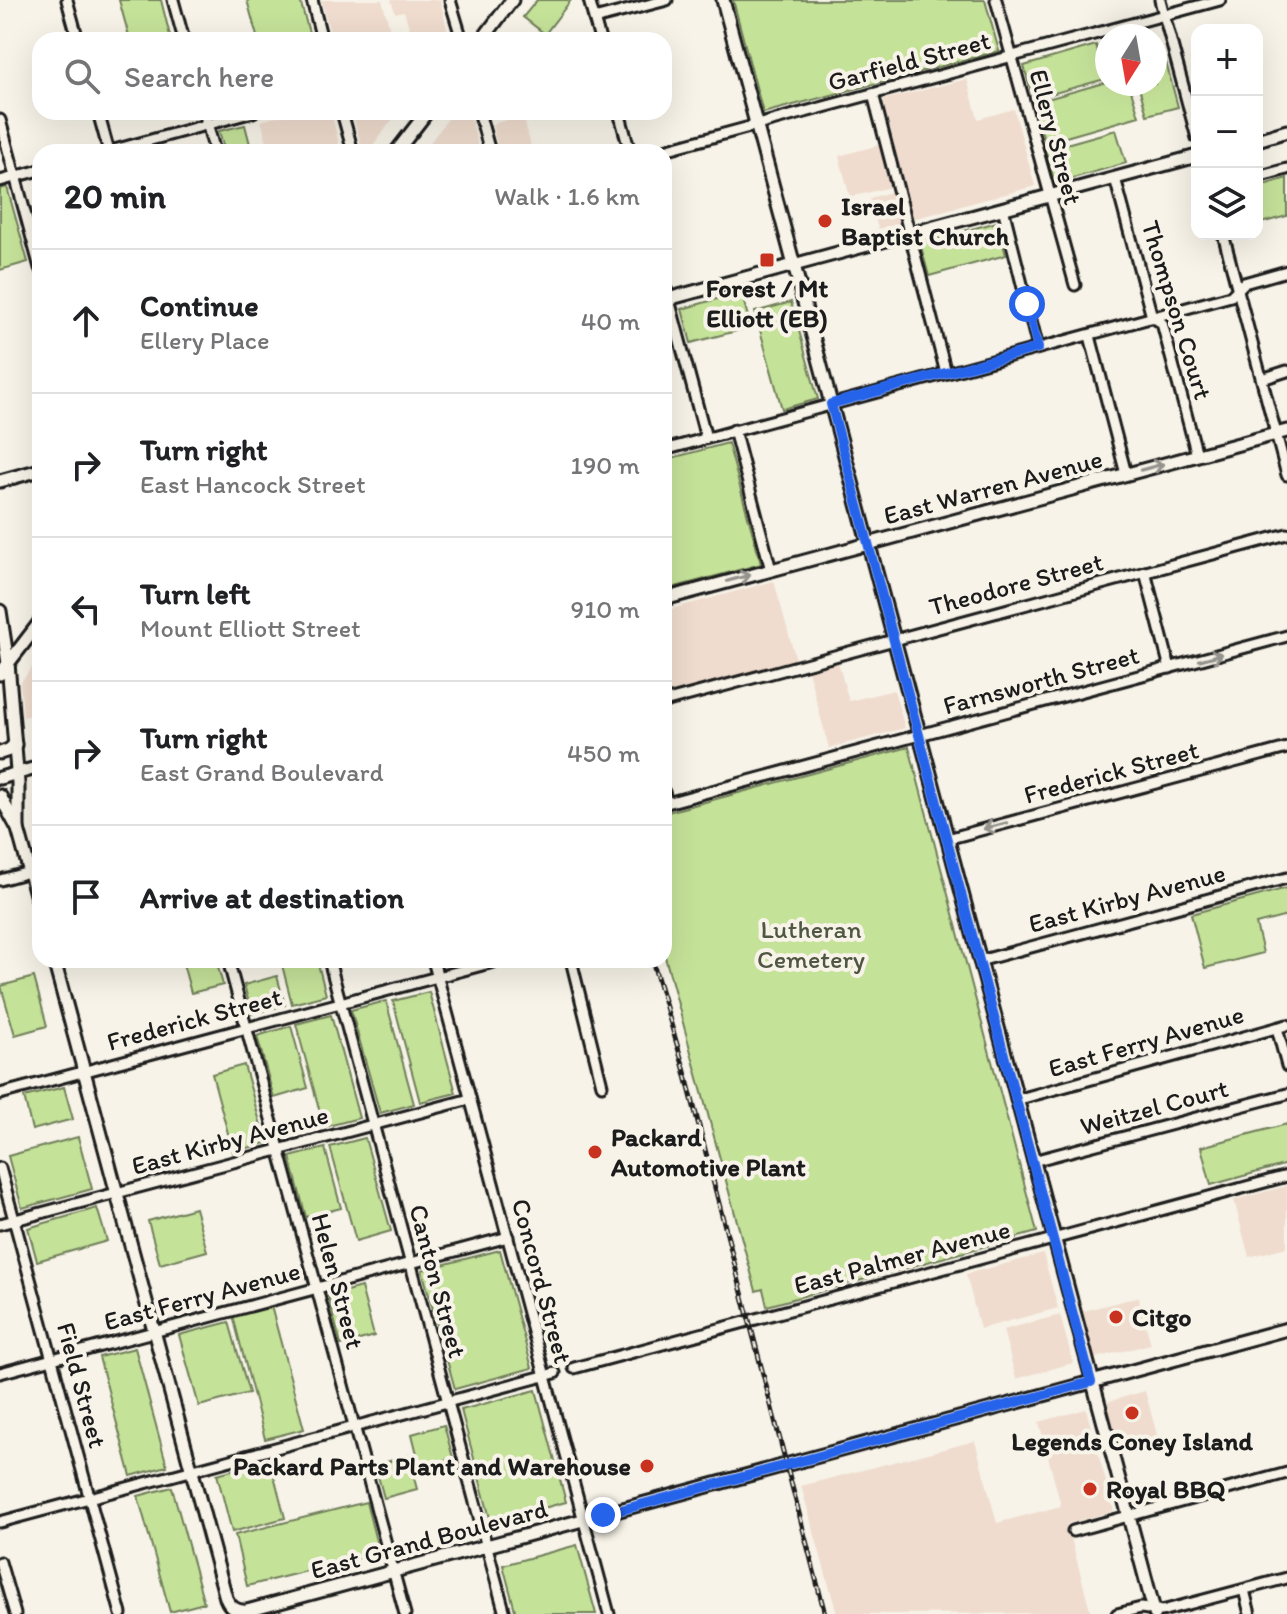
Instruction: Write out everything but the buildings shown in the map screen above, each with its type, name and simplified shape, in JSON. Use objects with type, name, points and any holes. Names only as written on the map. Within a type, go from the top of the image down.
[{"type":"main road","points":[[488,32],[512,0]]},
{"type":"main road","points":[[723,0],[1154,1612]]},
{"type":"main road","points":[[402,144],[421,120]]},
{"type":"main road","points":[[1263,138],[1287,131]]},
{"type":"main road","points":[[672,297],[1191,158]]},
{"type":"main road","name":"East Warren Avenue","points":[[672,597],[1281,432]]},
{"type":"main road","points":[[0,481],[32,472]]},
{"type":"main road","points":[[0,611],[15,744],[18,829]]},
{"type":"main road","points":[[0,674],[32,632]]},
{"type":"main road","points":[[0,753],[15,744]]},
{"type":"main road","points":[[0,778],[32,769]]},
{"type":"main road","points":[[0,796],[32,863]]},
{"type":"main road","name":"East Grand Boulevard","points":[[56,968],[226,1598],[233,1612],[247,1611],[394,1572],[1287,1329]]},
{"type":"street","points":[[67,0],[76,32]]},
{"type":"street","points":[[173,0],[182,32]]},
{"type":"street","points":[[312,0],[320,32]]},
{"type":"street","points":[[450,0],[460,32]]},
{"type":"street","points":[[589,0],[598,32]]},
{"type":"street","points":[[594,19],[667,0]]},
{"type":"street","name":"Ellery Street","points":[[996,0],[1075,285]]},
{"type":"street","points":[[1160,0],[1191,116]]},
{"type":"street","name":"Garfield Street","points":[[672,148],[1220,0]]},
{"type":"street","points":[[873,94],[946,373]]},
{"type":"street","points":[[0,120],[32,239]]},
{"type":"street","points":[[100,120],[106,144]]},
{"type":"street","points":[[206,120],[213,144]]},
{"type":"street","points":[[136,144],[222,120]]},
{"type":"street","points":[[344,120],[351,144]]},
{"type":"street","points":[[481,120],[488,144]]},
{"type":"street","points":[[621,120],[628,144]]},
{"type":"street","points":[[1263,175],[1287,169]]},
{"type":"street","points":[[0,181],[32,172]]},
{"type":"street","name":"Thompson Court","points":[[1115,178],[1152,317],[1162,323],[1197,455]]},
{"type":"street","points":[[1003,208],[1038,348]]},
{"type":"street","points":[[1225,240],[1262,379],[1281,432],[1287,475]]},
{"type":"street","points":[[672,448],[1231,296],[1244,283],[1287,271]]},
{"type":"street","points":[[672,320],[706,438]]},
{"type":"street","points":[[1090,336],[1126,474]]},
{"type":"street","points":[[1262,379],[1287,371]]},
{"type":"street","points":[[734,430],[771,570]]},
{"type":"street","name":"Theodore Street","points":[[672,700],[1287,534]]},
{"type":"street","points":[[1145,572],[1170,668]]},
{"type":"street","name":"Farnsworth Street","points":[[672,796],[919,735],[1287,636]]},
{"type":"street","name":"Frederick Street","points":[[947,839],[1287,748]]},
{"type":"street","points":[[0,880],[32,871]]},
{"type":"street","name":"East Kirby Avenue","points":[[979,961],[1287,878]]},
{"type":"street","name":"Helen Street","points":[[230,968],[405,1614]]},
{"type":"street","name":"Canton Street","points":[[331,968],[505,1614]]},
{"type":"street","name":"Concord Street","points":[[435,968],[508,1237],[550,1374],[583,1520],[609,1614]]},
{"type":"street","name":"Frederick Street","points":[[0,1094],[471,968]]},
{"type":"street","points":[[573,968],[602,1085]]},
{"type":"street","points":[[1282,1027],[1287,1066]]},
{"type":"street","name":"East Ferry Avenue","points":[[1016,1100],[1282,1027]]},
{"type":"street","name":"Weitzel Court","points":[[1033,1161],[1287,1094]]},
{"type":"street","name":"East Kirby Avenue","points":[[0,1224],[470,1099]]},
{"type":"street","name":"Field Street","points":[[0,1168],[121,1614]]},
{"type":"street","name":"East Palmer Avenue","points":[[574,1368],[1287,1176]]},
{"type":"street","name":"East Ferry Avenue","points":[[0,1373],[508,1237]]},
{"type":"street","points":[[0,1522],[550,1374]]},
{"type":"street","points":[[1073,1531],[1287,1473]]},
{"type":"street","points":[[0,1562],[15,1614]]},
{"type":"street","points":[[1117,1614],[1141,1608],[1162,1611],[1287,1578]]},
{"type":"street","points":[[1244,1590],[1250,1614]]},
{"type":"shaded area","points":[[321,0],[382,0],[391,32],[330,32]]},
{"type":"shaded area","points":[[391,0],[440,0],[448,32],[411,32],[404,11],[395,13]]},
{"type":"shaded area","points":[[967,79],[978,119],[1014,109],[1035,186],[913,219],[883,100]]},
{"type":"shaded area","points":[[333,120],[339,144],[268,144],[261,121]]},
{"type":"shaded area","points":[[354,120],[392,120],[374,144],[361,144]]},
{"type":"shaded area","points":[[447,120],[471,120],[478,144],[429,144]]},
{"type":"shaded area","points":[[524,120],[530,144],[497,144],[492,124]]},
{"type":"shaded area","points":[[879,145],[891,187],[850,197],[839,156]]},
{"type":"shaded area","points":[[891,192],[899,224],[878,229],[870,198]]},
{"type":"shaded area","points":[[774,581],[796,660],[672,694],[672,609]]},
{"type":"shaded area","points":[[838,662],[849,701],[894,690],[905,728],[829,748],[808,670]]},
{"type":"shaded area","points":[[32,667],[32,715],[23,717],[20,683]]},
{"type":"shaded area","points":[[1287,1186],[1287,1247],[1249,1257],[1234,1200]]},
{"type":"shaded area","points":[[1043,1254],[1058,1308],[980,1329],[966,1274]]},
{"type":"shaded area","points":[[1138,1297],[1151,1344],[1095,1358],[1083,1311]]},
{"type":"shaded area","points":[[1060,1315],[1073,1363],[1016,1379],[1003,1330]]},
{"type":"shaded area","points":[[1145,1391],[1159,1442],[1121,1453],[1107,1402]]},
{"type":"shaded area","points":[[1086,1409],[1114,1511],[1067,1524],[1091,1613],[837,1614],[801,1486],[975,1441],[997,1523],[1061,1506],[1039,1422]]},
{"type":"green space","points":[[119,0],[161,0],[169,32],[128,32]]},
{"type":"green space","points":[[247,0],[300,0],[309,32],[256,32]]},
{"type":"green space","points":[[537,0],[571,0],[547,32],[523,17]]},
{"type":"green space","points":[[733,0],[985,0],[999,51],[763,113]]},
{"type":"green space","points":[[1095,45],[1095,82],[1033,99],[1024,66]]},
{"type":"green space","points":[[1167,66],[1178,107],[1147,115],[1141,96],[1167,96]]},
{"type":"green space","points":[[1095,85],[1095,96],[1133,96],[1139,116],[1045,143],[1033,103]]},
{"type":"green space","points":[[245,125],[250,144],[223,144],[219,131]]},
{"type":"green space","points":[[1116,130],[1126,163],[1055,183],[1045,150]]},
{"type":"green space","points":[[1287,178],[1287,216],[1263,222],[1263,185]]},
{"type":"green space","points":[[7,187],[28,262],[0,270],[0,189]]},
{"type":"green space","points":[[997,222],[1006,255],[929,276],[920,243]]},
{"type":"green space","points":[[741,292],[751,327],[691,343],[682,309]]},
{"type":"green space","points":[[791,302],[818,399],[782,409],[755,312]]},
{"type":"green space","points":[[728,443],[761,564],[672,588],[672,458]]},
{"type":"green space","name":"Lutheran Cemetery","points":[[909,747],[1037,1232],[767,1306],[763,1289],[756,1291],[668,968],[672,968],[672,811]]},
{"type":"green space","points":[[1287,888],[1287,916],[1256,924],[1263,953],[1205,968],[1191,914]]},
{"type":"green space","points":[[184,968],[218,968],[223,985],[191,993]]},
{"type":"green space","points":[[283,968],[319,968],[326,995],[292,1004]]},
{"type":"green space","points":[[277,976],[285,1005],[252,1014],[244,985]]},
{"type":"green space","points":[[34,977],[47,1026],[15,1035],[1,986]]},
{"type":"green space","points":[[429,992],[456,1093],[420,1102],[393,1001]]},
{"type":"green space","points":[[386,1001],[414,1104],[380,1113],[351,1010]]},
{"type":"green space","points":[[331,1015],[359,1118],[324,1127],[296,1024]]},
{"type":"green space","points":[[291,1026],[308,1088],[274,1098],[257,1036]]},
{"type":"green space","points":[[244,1065],[266,1143],[233,1152],[212,1074]]},
{"type":"green space","points":[[64,1087],[73,1119],[32,1130],[24,1097]]},
{"type":"green space","points":[[1287,1124],[1287,1164],[1211,1185],[1201,1147]]},
{"type":"green space","points":[[78,1137],[92,1189],[22,1208],[8,1156]]},
{"type":"green space","points":[[365,1138],[391,1231],[356,1241],[330,1147]]},
{"type":"green space","points":[[325,1148],[341,1208],[306,1217],[290,1157]]},
{"type":"green space","points":[[97,1208],[107,1241],[37,1261],[28,1228]]},
{"type":"green space","points":[[195,1208],[207,1251],[160,1264],[148,1221]]},
{"type":"green space","points":[[500,1250],[532,1368],[455,1389],[422,1270]]},
{"type":"green space","points":[[361,1287],[374,1336],[341,1345],[328,1296]]},
{"type":"green space","points":[[271,1306],[304,1429],[265,1439],[233,1316]]},
{"type":"green space","points":[[229,1322],[249,1393],[199,1406],[179,1335]]},
{"type":"green space","points":[[135,1348],[167,1466],[131,1476],[99,1357]]},
{"type":"green space","points":[[536,1390],[566,1502],[491,1522],[461,1410]]},
{"type":"green space","points":[[444,1425],[453,1458],[420,1466],[412,1434]]},
{"type":"green space","points":[[408,1456],[417,1489],[384,1498],[375,1465]]},
{"type":"green space","points":[[270,1460],[285,1518],[232,1532],[217,1474]]},
{"type":"green space","points":[[172,1487],[204,1603],[170,1612],[138,1496]]},
{"type":"green space","points":[[366,1502],[379,1553],[247,1586],[235,1535]]},
{"type":"green space","points":[[577,1545],[596,1614],[516,1614],[503,1565]]},
{"type":"railway","points":[[654,968],[684,1068],[825,1614]]},
{"type":"place","name":"Israel Baptist Church","points":[[825,221]]},
{"type":"place","name":"Forest / Mt Elliott (EB)","points":[[767,260]]},
{"type":"place","name":"Packard Automotive Plant","points":[[595,1152]]},
{"type":"place","name":"Citgo","points":[[1116,1317]]},
{"type":"place","name":"Legends Coney Island","points":[[1132,1413]]},
{"type":"place","name":"Packard Parts Plant and Warehouse","points":[[647,1466]]},
{"type":"place","name":"Royal BBQ","points":[[1090,1489]]},
{"type":"route","points":[[603,1515],[1091,1382],[831,404],[1038,348],[1027,304]]}]
